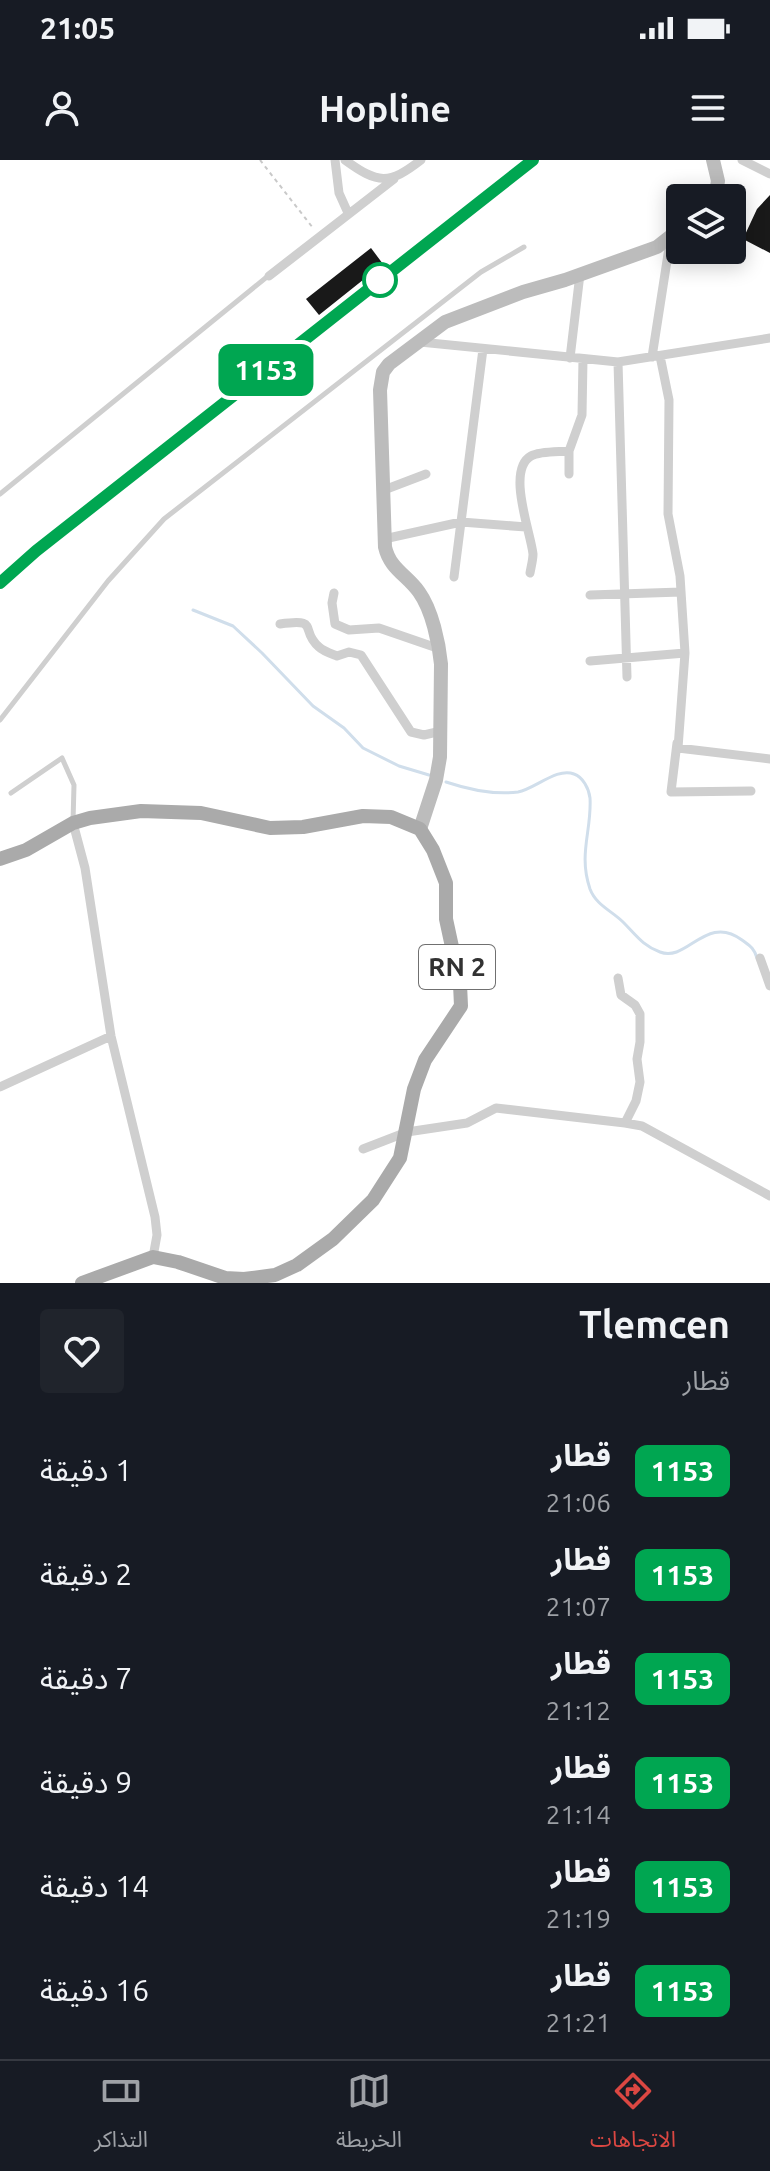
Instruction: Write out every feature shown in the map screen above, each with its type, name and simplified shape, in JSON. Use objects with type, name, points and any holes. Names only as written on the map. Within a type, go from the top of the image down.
[{"type":"main road","points":[[713,160],[717,184]]},
{"type":"main road","points":[[0,859],[26,850],[73,823],[141,811],[201,813],[270,828],[303,827],[363,816],[391,817],[420,829],[436,780],[441,731],[440,649],[425,603],[419,592],[389,561],[384,539],[380,382],[389,364],[445,322],[657,247],[666,240]]},
{"type":"main road","name":"RN 2","points":[[153,1257],[225,1278],[275,1275],[297,1265],[333,1239],[373,1200],[400,1158],[414,1089],[425,1060],[461,1006],[460,984],[446,919],[446,883],[433,850],[420,829]]},
{"type":"main road","points":[[82,1283],[153,1257]]},
{"type":"street","points":[[335,160],[339,193],[348,213]]},
{"type":"street","points":[[345,160],[375,177],[394,179]]},
{"type":"street","points":[[269,276],[421,160]]},
{"type":"street","points":[[742,160],[770,174]]},
{"type":"street","points":[[671,264],[656,356],[669,400],[668,514],[681,592],[685,653],[671,792],[751,791]]},
{"type":"street","points":[[570,358],[580,274]]},
{"type":"street","points":[[417,342],[618,362],[770,338]]},
{"type":"street","points":[[454,577],[483,349]]},
{"type":"street","points":[[569,474],[569,451],[582,415],[583,359]]},
{"type":"street","points":[[618,362],[627,677]]},
{"type":"street","points":[[530,573],[533,554],[520,479],[523,465],[532,456],[569,451]]},
{"type":"street","points":[[384,490],[426,474]]},
{"type":"street","points":[[384,539],[461,522],[526,527]]},
{"type":"street","points":[[590,595],[681,592]]},
{"type":"street","points":[[334,593],[335,624],[349,630],[379,628],[440,649]]},
{"type":"street","points":[[280,624],[299,621],[307,624],[318,647],[337,656],[349,652],[361,655],[411,732],[424,735],[441,731]]},
{"type":"street","points":[[590,661],[685,653]]},
{"type":"street","points":[[678,736],[678,748],[770,759]]},
{"type":"street","points":[[73,823],[85,868],[111,1036],[155,1217],[157,1235],[153,1257]]},
{"type":"street","points":[[760,958],[770,986]]},
{"type":"street","points":[[618,978],[621,995],[637,1007],[640,1014],[637,1059],[640,1082],[636,1101],[625,1123]]},
{"type":"street","points":[[0,1087],[111,1036]]},
{"type":"street","points":[[363,1149],[407,1132],[467,1123],[496,1108],[642,1126],[770,1196]]},
{"type":"lane","points":[[0,720],[108,581],[164,519],[481,272],[524,247]]},
{"type":"lane","points":[[0,494],[269,276]]},
{"type":"lane","points":[[11,793],[62,758],[74,785],[73,823]]},
{"type":"path","points":[[260,160],[319,236]]},
{"type":"building","points":[[770,195],[770,253],[746,241],[746,233],[757,209]]},
{"type":"building","points":[[371,248],[383,264],[319,315],[306,299]]},
{"type":"waterway","points":[[193,610],[233,626],[313,706],[344,728],[363,748],[399,766],[429,775]]},
{"type":"waterway","points":[[446,782],[481,791],[509,793],[525,790],[560,773],[577,776],[585,784],[589,795],[585,865],[590,889],[600,904],[654,950],[670,954],[718,932],[729,933],[742,940],[753,949],[757,958]]},
{"type":"railway","points":[[0,582],[533,160]]},
{"type":"train","name":"1153","points":[[0,583],[36,551],[533,160]]}]
